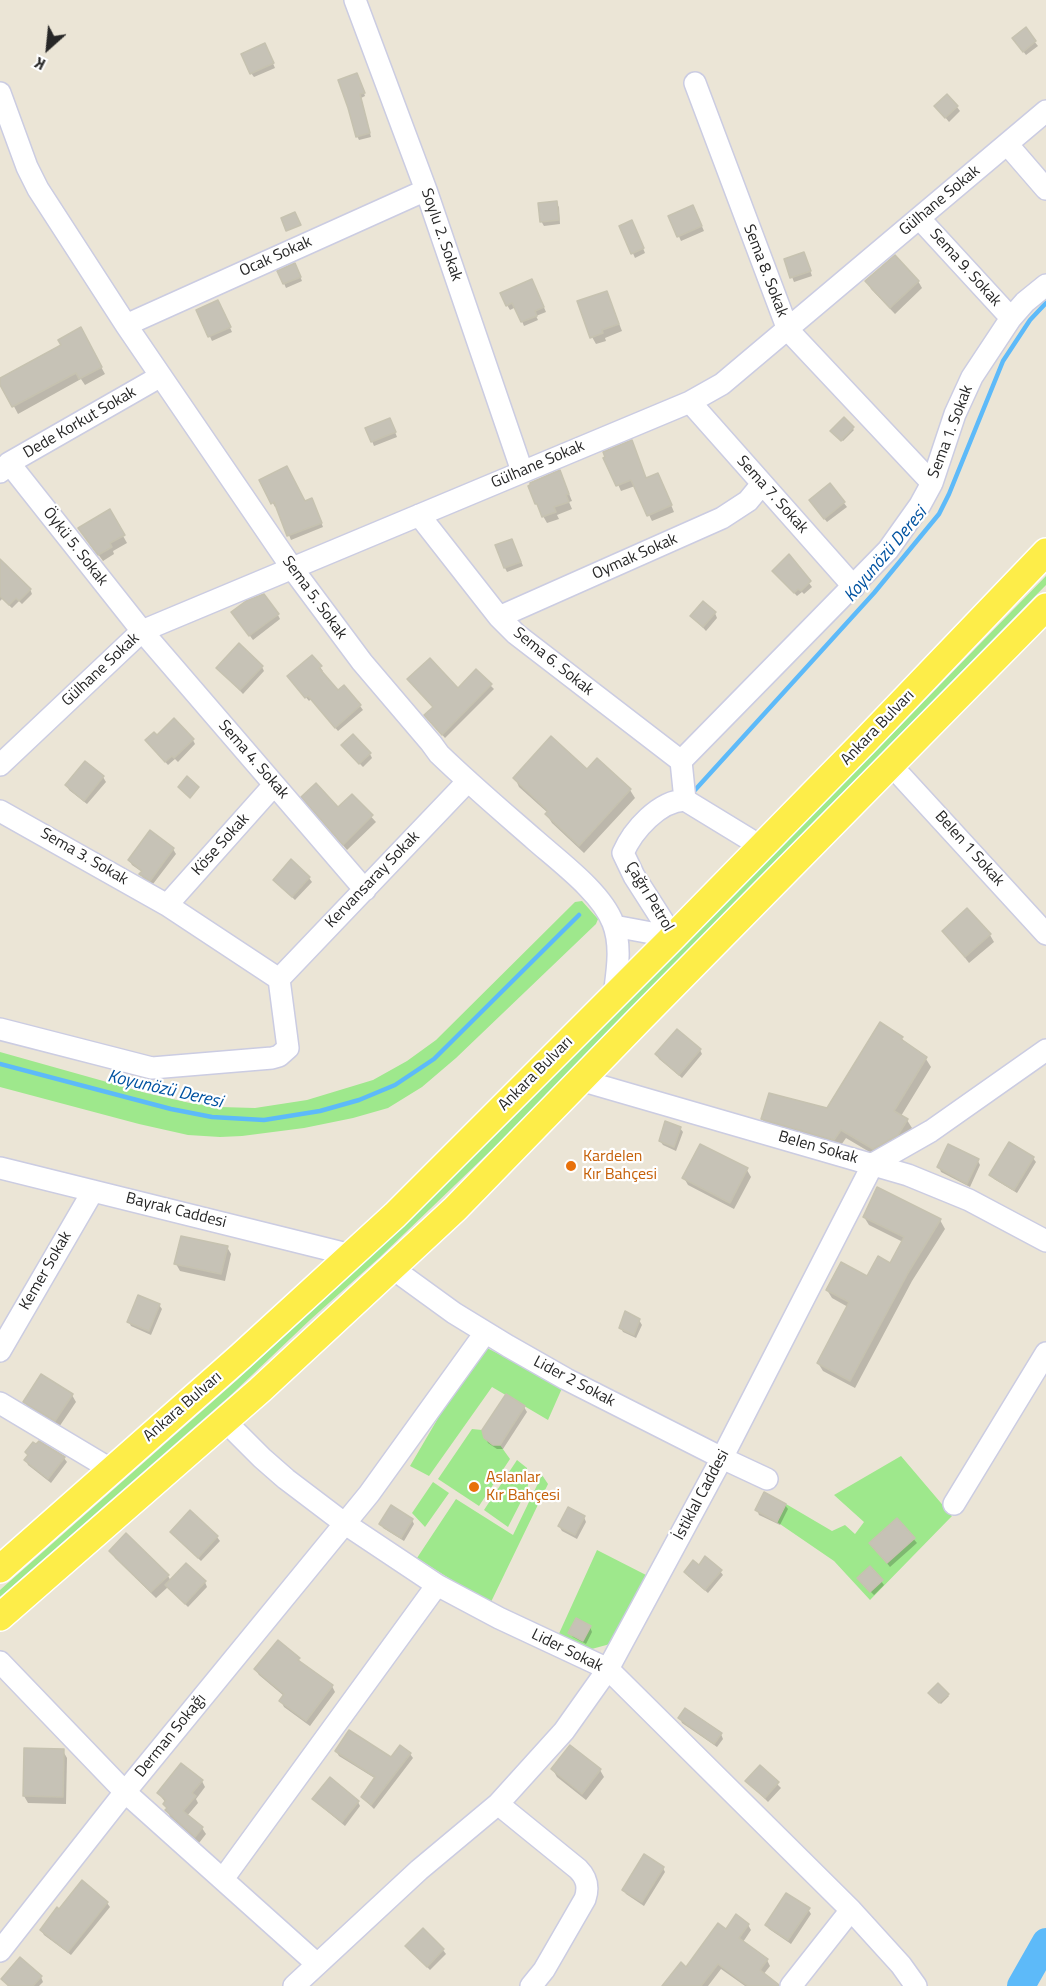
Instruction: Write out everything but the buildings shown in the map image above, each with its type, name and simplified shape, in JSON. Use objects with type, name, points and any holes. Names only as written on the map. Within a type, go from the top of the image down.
[{"type":"main road","name":"Ankara Bulvarı","points":[[0,1569],[395,1215],[762,847],[1046,552]]},
{"type":"main road","points":[[0,1617],[225,1421],[455,1209],[1046,607]]},
{"type":"street","name":"Soylu 2. Sokak","points":[[355,0],[426,190],[522,471]]},
{"type":"street","name":"Sema 8. Sokak","points":[[695,83],[788,330],[932,483]]},
{"type":"street","name":"Sema 5. Sokak","points":[[0,93],[27,167],[38,189],[126,325],[292,568],[362,662],[439,754],[581,880],[609,912],[618,945],[614,996]]},
{"type":"street","name":"Gülhane Sokak","points":[[0,765],[142,631],[690,402],[722,384],[1046,111]]},
{"type":"street","points":[[1007,144],[1046,189]]},
{"type":"street","name":"Ocak Sokak","points":[[126,325],[426,190]]},
{"type":"street","name":"Sema 9. Sokak","points":[[919,218],[1011,318]]},
{"type":"street","name":"Sema 1. Sokak","points":[[681,761],[888,550],[920,505],[932,483],[955,414],[972,377],[1011,318],[1025,302],[1046,285]]},
{"type":"street","name":"Dede Korkut Sokak","points":[[4,467],[161,376]]},
{"type":"street","name":"Sema 7. Sokak","points":[[690,402],[854,587]]},
{"type":"street","name":"Öykü 5. Sokak","points":[[4,467],[142,631]]},
{"type":"street","name":"Oymak Sokak","points":[[499,617],[722,518],[748,501],[762,484]]},
{"type":"street","name":"Sema 6. Sokak","points":[[419,515],[499,617],[516,634],[681,761]]},
{"type":"street","name":"Sema 4. Sokak","points":[[142,631],[365,890]]},
{"type":"street","points":[[681,761],[685,800],[762,847]]},
{"type":"street","name":"Belen 1 Sokak","points":[[891,765],[1046,934]]},
{"type":"street","name":"Kervansaray Sokak","points":[[279,979],[468,781]]},
{"type":"street","name":"Köse Sokak","points":[[167,905],[274,785]]},
{"type":"street","name":"Çağrı Petrol","points":[[673,937],[634,876],[623,853],[627,842],[639,827],[663,806],[675,800],[685,800]]},
{"type":"street","name":"Sema 3. Sokak","points":[[0,811],[167,905],[279,979]]},
{"type":"street","points":[[614,926],[673,937]]},
{"type":"street","points":[[0,1029],[152,1068],[272,1058],[279,1056],[288,1048],[279,979]]},
{"type":"street","points":[[873,1164],[931,1131],[1046,1050]]},
{"type":"street","name":"Belen Sokak","points":[[580,1080],[873,1164],[936,1185],[1046,1241]]},
{"type":"street","name":"İstiklal Caddesi","points":[[294,1986],[419,1870],[498,1804],[564,1731],[608,1669],[722,1458],[873,1164]]},
{"type":"street","name":"Bayrak Caddesi","points":[[0,1168],[351,1255]]},
{"type":"street","name":"Kemer Sokak","points":[[0,1351],[93,1191]]},
{"type":"street","name":"Lider 2 Sokak","points":[[392,1268],[485,1333],[566,1379],[767,1479]]},
{"type":"street","name":"Derman Sokağı","points":[[0,1951],[125,1792],[369,1494],[485,1333]]},
{"type":"street","points":[[954,1504],[1046,1353]]},
{"type":"street","points":[[0,1403],[112,1470]]},
{"type":"street","name":"Lider Sokak","points":[[225,1421],[270,1465],[344,1523],[436,1585],[499,1618],[608,1669],[851,1910],[901,1965],[916,1986]]},
{"type":"street","points":[[223,1879],[436,1585]]},
{"type":"street","points":[[0,1662],[125,1792],[317,1964]]},
{"type":"street","points":[[498,1804],[578,1869],[588,1887],[585,1899],[544,1970],[531,1986]]},
{"type":"street","points":[[791,1986],[851,1910]]},
{"type":"green space","points":[[1046,576],[1046,585],[506,1136],[232,1394],[0,1597],[0,1590],[237,1380],[396,1233],[510,1121]]},
{"type":"green space","points":[[582,901],[598,919],[596,924],[456,1058],[422,1087],[388,1108],[304,1128],[220,1137],[188,1135],[139,1124],[0,1087],[0,1052],[146,1093],[220,1107],[255,1108],[307,1100],[373,1080],[407,1061],[436,1040],[575,902]]},
{"type":"green space","points":[[481,1345],[563,1386],[548,1420],[492,1387],[429,1476],[410,1466]]},
{"type":"green space","points":[[472,1429],[482,1430],[484,1438],[493,1445],[500,1445],[510,1459],[479,1506],[438,1479]]},
{"type":"green space","points":[[901,1456],[952,1516],[870,1600],[834,1561],[777,1522],[786,1504],[832,1531],[845,1525],[855,1534],[864,1522],[834,1495]]},
{"type":"green space","points":[[517,1460],[527,1468],[528,1488],[508,1527],[484,1510]]},
{"type":"green space","points":[[542,1475],[548,1484],[490,1604],[417,1558],[456,1499],[513,1535]]},
{"type":"green space","points":[[433,1482],[449,1493],[425,1527],[412,1513]]},
{"type":"green space","points":[[597,1550],[646,1575],[610,1644],[588,1650],[557,1638]]},
{"type":"waterway","name":"Koyunözü Deresi","points":[[695,790],[874,593],[939,514],[1003,361],[1030,320],[1046,303]]},
{"type":"waterway","name":"Koyunözü Deresi","points":[[0,1064],[171,1109],[212,1117],[264,1120],[320,1111],[359,1100],[395,1085],[434,1059],[579,915]]},
{"type":"waterway","points":[[1021,1986],[1046,1942]]},
{"type":"place","name":"Kardelen Kır Bahçesi","points":[[571,1166]]},
{"type":"place","name":"Aslanlar Kır Bahçesi","points":[[474,1487]]}]
